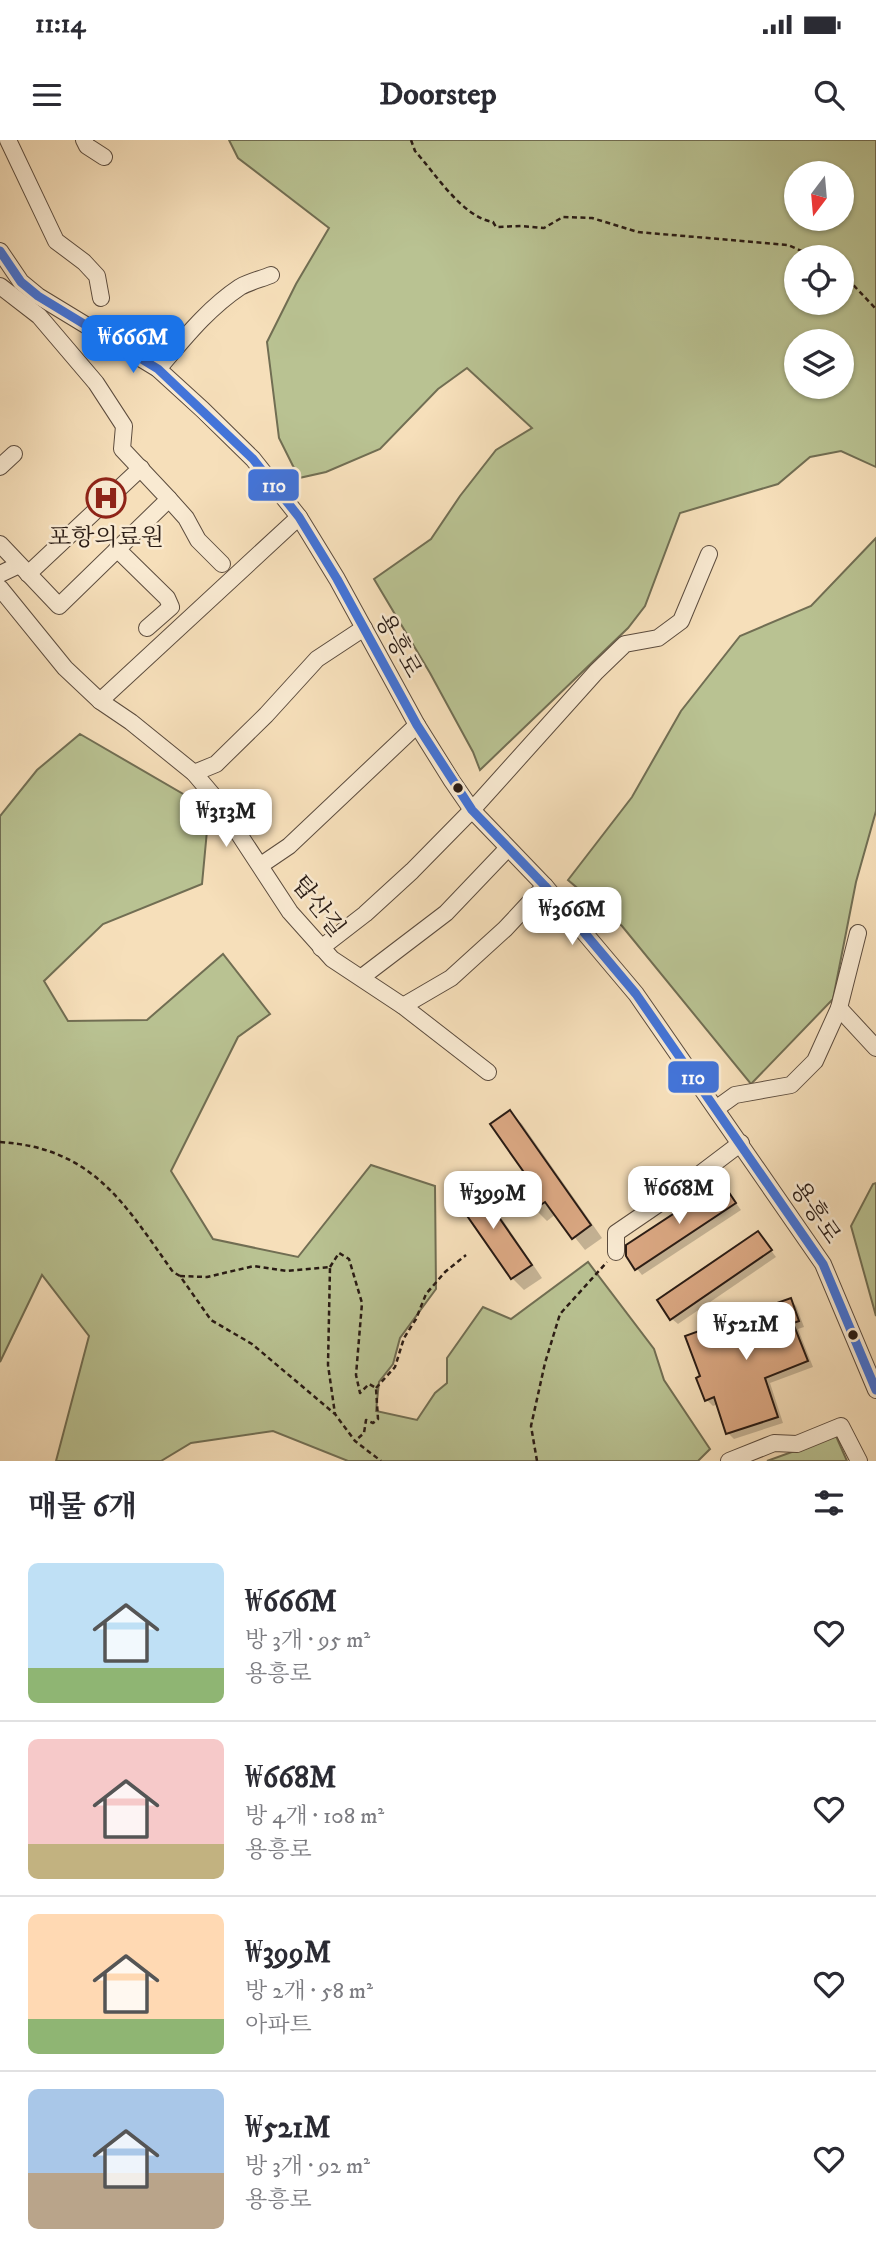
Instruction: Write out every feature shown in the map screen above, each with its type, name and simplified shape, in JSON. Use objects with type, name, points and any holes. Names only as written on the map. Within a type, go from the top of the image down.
[{"type":"street","points":[[8,140],[56,241],[77,256],[97,276],[101,298]]},
{"type":"street","points":[[85,140],[86,146],[104,156]]},
{"type":"street","name":"용흥로","points":[[0,251],[21,282],[38,296],[158,369],[253,459],[299,517],[417,725],[472,810],[545,886],[636,994],[823,1264],[876,1390]]},
{"type":"street","points":[[158,369],[196,324],[217,306],[242,286],[271,275]]},
{"type":"street","points":[[0,286],[39,316],[96,383],[124,426],[122,449],[186,518],[198,540],[222,564]]},
{"type":"street","points":[[0,467],[14,454]]},
{"type":"street","points":[[0,575],[23,569],[141,468]]},
{"type":"street","points":[[0,544],[59,606],[169,499]]},
{"type":"street","points":[[100,701],[299,517]]},
{"type":"street","points":[[117,549],[167,598],[170,607],[147,628]]},
{"type":"street","points":[[321,948],[412,871],[472,810],[596,671],[625,644],[658,638],[681,621],[709,554]]},
{"type":"street","name":"탑산길","points":[[0,588],[65,668],[100,701],[194,772],[216,799],[290,912],[332,959],[403,1006],[488,1072]]},
{"type":"street","points":[[194,772],[216,764],[317,659],[364,628]]},
{"type":"street","points":[[261,865],[289,846],[417,725]]},
{"type":"street","points":[[362,977],[446,913],[507,849]]},
{"type":"street","points":[[403,1006],[450,978],[505,929],[545,886]]},
{"type":"street","points":[[717,1108],[735,1095],[790,1085],[814,1062],[839,1008],[858,933]]},
{"type":"street","points":[[839,1008],[876,1048]]},
{"type":"street","points":[[616,1252],[616,1233],[679,1191],[741,1143]]},
{"type":"street","points":[[729,1461],[774,1443],[797,1444],[841,1426],[859,1461]]},
{"type":"path","points":[[411,140],[415,151],[460,204],[493,222],[496,227],[544,228],[563,217],[592,218],[638,232],[788,245]]},
{"type":"path","points":[[854,286],[876,309]]},
{"type":"path","points":[[0,1142],[16,1143],[61,1154],[92,1172],[125,1205],[211,1320],[252,1344],[335,1414],[355,1441],[381,1461]]},
{"type":"path","points":[[537,1461],[531,1426],[545,1363],[560,1314],[616,1252]]},
{"type":"path","points":[[335,1414],[328,1365],[327,1315],[330,1267],[339,1253],[349,1259],[362,1303],[356,1375],[360,1393],[369,1384],[376,1388]]},
{"type":"path","points":[[355,1441],[364,1433],[366,1420],[373,1423],[378,1419],[376,1388],[395,1367],[404,1338],[416,1319],[426,1294],[445,1272],[466,1255]]},
{"type":"path","points":[[180,1276],[207,1277],[254,1266],[287,1271],[330,1267]]},
{"type":"green space","points":[[229,140],[876,140],[876,467],[841,451],[810,457],[778,484],[680,513],[645,606],[628,628],[480,770],[430,673],[374,579],[431,539],[496,450],[532,428],[467,368],[438,389],[380,449],[326,472],[299,478],[279,438],[267,342],[296,284],[329,228],[238,158]]},
{"type":"green space","points":[[876,538],[876,811],[856,882],[833,999],[751,1084],[622,926],[568,880],[632,797],[681,711],[740,636],[811,606]]},
{"type":"green space","points":[[80,734],[209,809],[202,884],[103,924],[44,981],[68,1021],[147,1020],[223,954],[270,1014],[238,1037],[171,1171],[213,1239],[298,1257],[371,1165],[435,1186],[436,1289],[400,1338],[393,1364],[379,1382],[376,1411],[417,1420],[435,1393],[447,1383],[447,1358],[483,1307],[511,1319],[588,1262],[654,1349],[664,1380],[710,1449],[698,1461],[348,1461],[273,1431],[191,1443],[161,1461],[56,1461],[89,1336],[42,1275],[0,1362],[0,816],[37,770]]},
{"type":"green space","points":[[876,1183],[876,1316],[851,1226]]},
{"type":"green space","points":[[836,1436],[847,1461],[767,1461]]},
{"type":"building","points":[[510,1110],[591,1225],[572,1239],[545,1202],[533,1210],[511,1179],[523,1171],[490,1124]]},
{"type":"building","points":[[722,1182],[736,1203],[635,1270],[626,1256],[626,1245]]},
{"type":"building","points":[[475,1183],[532,1265],[511,1279],[454,1197]]},
{"type":"building","points":[[758,1231],[772,1250],[670,1320],[657,1300]]},
{"type":"building","points":[[791,1298],[799,1321],[793,1323],[808,1361],[765,1378],[778,1417],[726,1434],[714,1397],[705,1401],[696,1378],[700,1376],[685,1336]]},
{"type":"transit line","name":"110","points":[[0,251],[21,282],[38,296],[158,369],[253,459],[299,517],[337,579],[417,725],[472,810],[545,886],[636,994],[823,1264],[876,1390]]},
{"type":"place","name":"포항의료원","points":[[106,498]]}]
